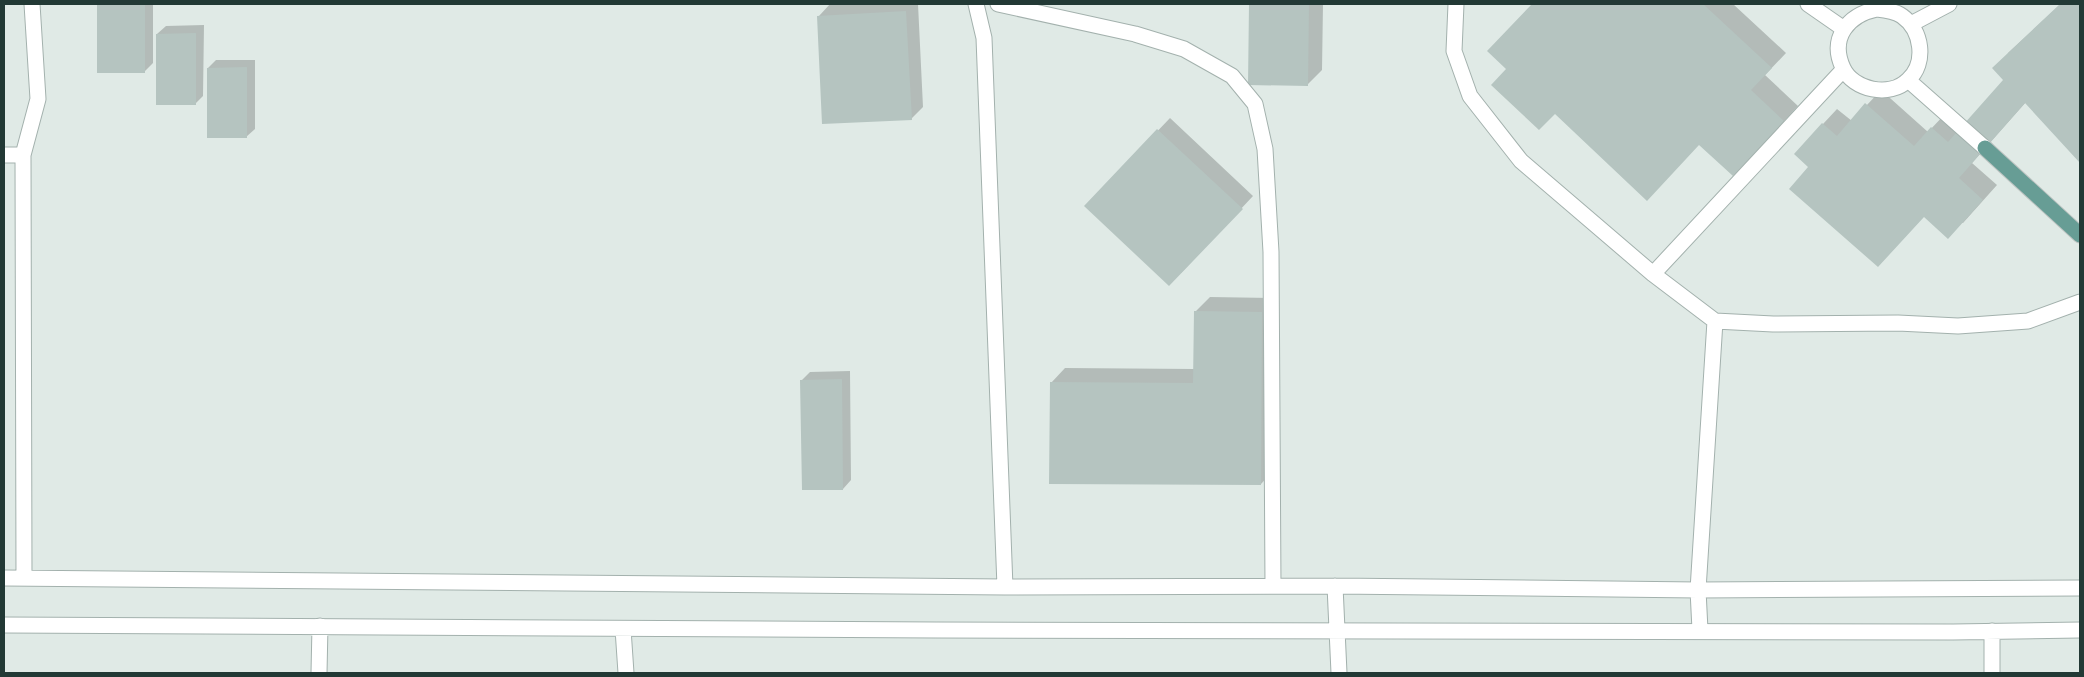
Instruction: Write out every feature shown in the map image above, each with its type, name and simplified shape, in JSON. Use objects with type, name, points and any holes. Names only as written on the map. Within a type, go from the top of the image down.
[{"type":"main road","points":[[1985,148],[2080,235]]},
{"type":"street","points":[[24,578],[24,155],[38,99],[32,4]]},
{"type":"street","points":[[976,4],[984,38],[1005,587]]},
{"type":"street","points":[[998,4],[1135,34],[1184,49],[1232,76],[1255,104],[1265,149],[1271,252],[1273,586]]},
{"type":"street","points":[[1456,4],[1454,52],[1470,96],[1521,160],[1652,274],[1715,321],[1773,324],[1898,323],[1958,326],[2028,321],[2080,302]]},
{"type":"street","points":[[1808,4],[1844,29]]},
{"type":"street","points":[[1911,24],[1949,4]]},
{"type":"street","points":[[1877,9],[1890,10],[1901,15],[1911,24],[1917,35],[1920,48],[1919,60],[1908,80],[1893,88],[1878,90],[1865,88],[1852,80],[1843,70],[1838,56],[1839,42],[1844,29],[1853,18],[1864,12],[1877,9]]},
{"type":"street","points":[[1652,274],[1843,70]]},
{"type":"street","points":[[1908,80],[1985,148]]},
{"type":"street","points":[[4,155],[24,155]]},
{"type":"street","points":[[1700,630],[1698,590],[1715,321]]},
{"type":"street","points":[[4,578],[1005,587],[1335,586],[1698,590],[2080,588]]},
{"type":"street","points":[[1335,586],[1339,673]]},
{"type":"street","points":[[4,625],[623,629],[2080,630]]},
{"type":"street","points":[[319,673],[320,626]]},
{"type":"street","points":[[623,629],[626,673]]},
{"type":"street","points":[[1992,631],[1992,673]]},
{"type":"building","points":[[97,4],[145,4],[145,73],[97,73]]},
{"type":"building","points":[[1249,4],[1309,4],[1308,86],[1248,85]]},
{"type":"building","points":[[1532,4],[1703,4],[1772,68],[1751,90],[1785,122],[1733,176],[1699,145],[1647,201],[1555,114],[1539,130],[1491,85],[1506,69],[1487,51]]},
{"type":"building","points":[[2060,4],[2080,4],[2080,163],[2025,103],[1959,178],[1983,200],[1948,239],[1924,217],[1878,267],[1789,189],[1808,167],[1794,154],[1822,123],[1837,136],[1865,103],[1914,146],[1931,127],[1948,142],[2003,80],[1992,68]]},
{"type":"building","points":[[906,11],[912,120],[822,124],[817,16]]},
{"type":"building","points":[[196,33],[196,105],[156,105],[156,34]]},
{"type":"building","points":[[247,67],[247,138],[207,138],[207,68]]},
{"type":"building","points":[[1157,129],[1243,209],[1169,286],[1084,206]]},
{"type":"building","points":[[1194,311],[1262,312],[1261,485],[1049,484],[1050,382],[1193,383]]},
{"type":"building","points":[[842,379],[843,490],[802,490],[800,380]]}]
